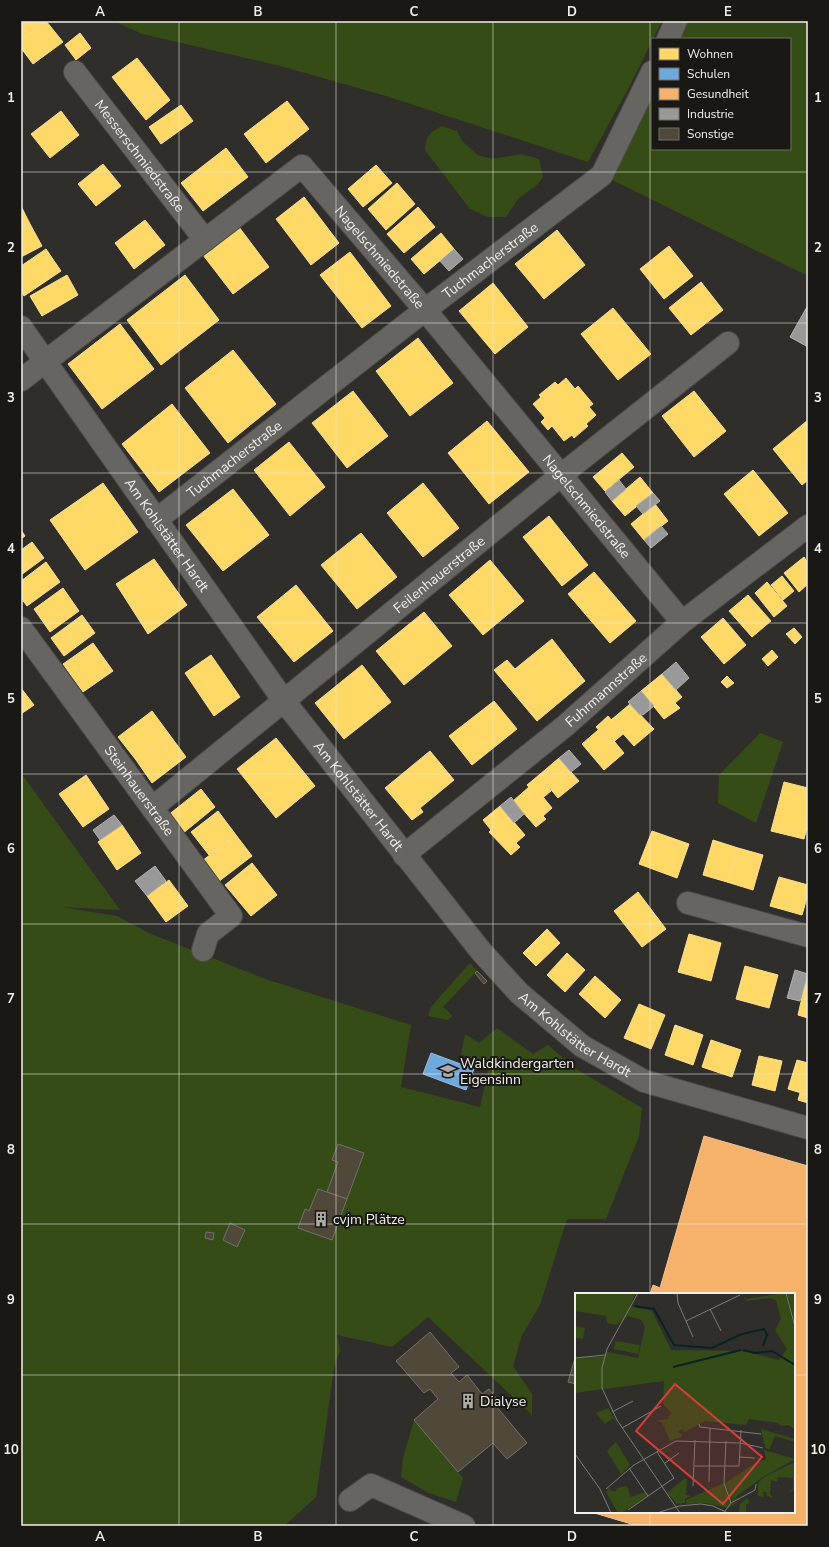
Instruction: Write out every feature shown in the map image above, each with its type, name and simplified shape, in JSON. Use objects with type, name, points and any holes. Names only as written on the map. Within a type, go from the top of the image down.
[{"type":"street","points":[[668,38],[676,21]]},
{"type":"street","name":"Messerschmiedstraße","points":[[75,72],[205,240]]},
{"type":"street","name":"Tuchmacherstraße","points":[[156,520],[425,310],[602,175],[651,74]]},
{"type":"street","name":"Nagelschmiedstraße","points":[[21,380],[302,166],[425,310],[560,476],[682,622]]},
{"type":"street","name":"Am Kohlstätter Hardt","points":[[21,327],[284,701],[404,855],[506,980],[519,993],[582,1046],[644,1081],[808,1128]]},
{"type":"street","name":"Feilenhauerstraße","points":[[152,808],[560,476],[728,343]]},
{"type":"street","name":"Fuhrmannstraße","points":[[404,855],[565,726],[682,622],[808,526]]},
{"type":"street","name":"Steinhauerstraße","points":[[21,628],[231,916],[208,934],[203,950]]},
{"type":"street","points":[[688,902],[808,936]]},
{"type":"street","points":[[350,1500],[371,1485],[464,1526]]},
{"type":"green space","points":[[114,21],[662,21],[654,38],[651,38],[651,43],[628,89],[588,162],[386,96],[277,65],[142,34]]},
{"type":"green space","points":[[676,21],[808,21],[808,276],[602,175],[651,74],[651,150],[791,150],[791,38],[668,38]]},
{"type":"green space","points":[[442,126],[457,131],[462,141],[478,155],[493,159],[521,154],[539,159],[543,177],[538,184],[518,199],[506,217],[488,217],[470,209],[425,150],[426,141],[429,135],[434,130]]},
{"type":"green space","points":[[760,733],[783,742],[756,823],[718,803],[719,775]]},
{"type":"green space","points":[[21,773],[120,910],[62,907],[117,916],[151,934],[268,980],[411,1025],[401,1087],[480,1107],[489,1066],[461,1054],[465,1034],[479,1043],[497,1028],[533,1054],[548,1045],[576,1069],[642,1108],[639,1136],[606,1219],[567,1219],[540,1305],[522,1335],[513,1366],[532,1394],[532,1415],[428,1317],[392,1347],[337,1335],[340,1350],[334,1368],[316,1497],[284,1526],[21,1526]]},
{"type":"green space","points":[[470,963],[477,971],[443,1007],[453,1016],[448,1020],[428,1016],[431,1007]]},
{"type":"green space","points":[[414,1420],[463,1478],[456,1502],[429,1493],[401,1477],[403,1458]]},
{"type":"building: Wohnen","points":[[21,21],[46,21],[21,40]]},
{"type":"building: Wohnen","points":[[46,21],[63,42],[33,64],[21,48],[21,40]]},
{"type":"building: Wohnen","points":[[80,33],[91,48],[76,60],[65,45]]},
{"type":"building: Wohnen","points":[[137,58],[159,86],[134,105],[112,77]]},
{"type":"building: Wohnen","points":[[159,86],[170,100],[146,120],[134,105]]},
{"type":"building: Wohnen","points":[[287,101],[309,129],[266,163],[244,134]]},
{"type":"building: Wohnen","points":[[181,105],[193,121],[161,144],[149,127]]},
{"type":"building: Wohnen","points":[[61,111],[79,135],[50,158],[31,134]]},
{"type":"building: Wohnen","points":[[226,148],[248,177],[203,211],[181,183]]},
{"type":"building: Wohnen","points":[[103,164],[121,186],[96,206],[78,184]]},
{"type":"building: Wohnen","points":[[376,165],[392,183],[363,207],[348,189]]},
{"type":"building: Wohnen","points":[[397,183],[415,204],[386,230],[368,209]]},
{"type":"building: Wohnen","points":[[304,197],[339,243],[311,265],[276,219]]},
{"type":"building: Wohnen","points":[[21,206],[30,224],[21,228]]},
{"type":"building: Wohnen","points":[[418,207],[435,227],[404,253],[387,234]]},
{"type":"building: Wohnen","points":[[145,220],[165,245],[134,269],[115,243]]},
{"type":"building: Wohnen","points":[[30,224],[42,246],[21,257],[21,228]]},
{"type":"building: Wohnen","points":[[239,227],[269,267],[233,294],[203,255]]},
{"type":"building: Wohnen","points":[[557,230],[585,265],[544,299],[515,264]]},
{"type":"building: Wohnen","points":[[441,233],[454,249],[424,274],[411,259]]},
{"type":"building: Wohnen","points":[[669,246],[693,276],[664,299],[640,269]]},
{"type":"building: Wohnen","points":[[46,249],[61,271],[24,296],[21,291],[21,266]]},
{"type":"building: Wohnen","points":[[350,252],[391,306],[362,328],[320,275]]},
{"type":"building: Wohnen","points":[[67,275],[78,295],[42,316],[30,296]]},
{"type":"building: Wohnen","points":[[185,275],[219,320],[161,365],[127,320]]},
{"type":"building: Wohnen","points":[[701,282],[723,310],[691,335],[669,308]]},
{"type":"building: Wohnen","points":[[493,283],[528,327],[495,354],[459,311]]},
{"type":"building: Wohnen","points":[[613,308],[651,354],[618,380],[581,334]]},
{"type":"building: Wohnen","points":[[120,324],[154,369],[102,409],[68,364]]},
{"type":"building: Wohnen","points":[[418,338],[453,383],[410,416],[376,371]]},
{"type":"building: Wohnen","points":[[233,350],[276,404],[228,443],[185,388]]},
{"type":"building: Wohnen","points":[[566,378],[575,389],[578,386],[593,404],[589,407],[596,415],[586,424],[588,426],[574,438],[572,435],[564,441],[552,426],[548,430],[541,422],[545,418],[533,404],[541,397],[539,395],[555,382],[558,385]]},
{"type":"building: Wohnen","points":[[353,391],[388,436],[347,468],[312,423]]},
{"type":"building: Wohnen","points":[[694,391],[726,431],[694,457],[662,416]]},
{"type":"building: Wohnen","points":[[172,404],[210,453],[159,492],[122,444]]},
{"type":"building: Wohnen","points":[[808,420],[808,480],[802,485],[773,449]]},
{"type":"building: Wohnen","points":[[487,421],[529,472],[489,504],[448,453]]},
{"type":"building: Wohnen","points":[[289,442],[325,487],[290,516],[254,470]]},
{"type":"building: Wohnen","points":[[622,453],[634,467],[605,491],[593,477]]},
{"type":"building: Wohnen","points":[[753,470],[788,513],[759,536],[724,494]]},
{"type":"building: Wohnen","points":[[640,477],[653,493],[625,516],[612,501]]},
{"type":"building: Wohnen","points":[[103,483],[138,532],[85,570],[50,520]]},
{"type":"building: Wohnen","points":[[423,483],[459,528],[423,557],[387,513]]},
{"type":"building: Wohnen","points":[[233,489],[269,535],[223,571],[186,525]]},
{"type":"building: Wohnen","points":[[655,504],[668,521],[644,540],[631,524]]},
{"type":"building: Wohnen","points":[[549,516],[588,565],[562,586],[523,537]]},
{"type":"building: Wohnen","points":[[21,530],[25,536],[21,539]]},
{"type":"building: Wohnen","points":[[361,533],[397,577],[357,609],[321,565]]},
{"type":"building: Wohnen","points":[[32,542],[44,558],[21,575],[21,550]]},
{"type":"building: Wohnen","points":[[804,557],[808,563],[808,584],[799,592],[784,573]]},
{"type":"building: Wohnen","points":[[154,559],[187,605],[148,634],[116,584]]},
{"type":"building: Wohnen","points":[[490,560],[524,601],[483,635],[449,595]]},
{"type":"building: Wohnen","points":[[46,562],[60,582],[27,606],[21,598],[21,581]]},
{"type":"building: Wohnen","points":[[594,572],[636,621],[610,643],[568,594]]},
{"type":"building: Wohnen","points":[[782,576],[794,591],[783,600],[771,585]]},
{"type":"building: Wohnen","points":[[767,582],[787,606],[774,617],[755,593]]},
{"type":"building: Wohnen","points":[[296,585],[333,631],[294,662],[257,617]]},
{"type":"building: Wohnen","points":[[63,588],[79,611],[50,632],[34,609]]},
{"type":"building: Wohnen","points":[[748,595],[771,621],[752,637],[729,611]]},
{"type":"building: Wohnen","points":[[424,612],[452,646],[404,685],[376,651]]},
{"type":"building: Wohnen","points":[[82,615],[95,633],[64,656],[51,638]]},
{"type":"building: Wohnen","points":[[723,618],[746,645],[724,664],[701,637]]},
{"type":"building: Wohnen","points":[[794,628],[802,637],[795,644],[786,634]]},
{"type":"building: Wohnen","points":[[552,639],[585,681],[537,721],[494,670],[507,660],[515,669]]},
{"type":"building: Wohnen","points":[[93,643],[113,671],[83,692],[63,664]]},
{"type":"building: Wohnen","points":[[772,650],[778,657],[768,666],[762,659]]},
{"type":"building: Wohnen","points":[[211,655],[240,697],[214,716],[185,673]]},
{"type":"building: Wohnen","points":[[362,665],[391,702],[344,739],[315,703]]},
{"type":"building: Wohnen","points":[[662,674],[682,697],[675,703],[680,708],[664,719],[641,691]]},
{"type":"building: Wohnen","points":[[727,676],[734,683],[727,688],[721,682]]},
{"type":"building: Wohnen","points":[[21,688],[34,705],[21,714]]},
{"type":"building: Wohnen","points":[[494,701],[517,729],[472,765],[449,736]]},
{"type":"building: Wohnen","points":[[630,704],[654,729],[634,746],[611,720]]},
{"type":"building: Wohnen","points":[[152,711],[169,734],[136,760],[118,737]]},
{"type":"building: Wohnen","points":[[608,716],[623,734],[611,744],[596,727]]},
{"type":"building: Wohnen","points":[[598,730],[611,744],[614,741],[624,753],[604,770],[582,744]]},
{"type":"building: Wohnen","points":[[169,734],[186,757],[152,783],[136,760]]},
{"type":"building: Wohnen","points":[[276,738],[315,786],[276,818],[237,769]]},
{"type":"building: Wohnen","points":[[430,751],[454,780],[420,808],[423,812],[412,820],[385,788]]},
{"type":"building: Wohnen","points":[[559,758],[579,781],[558,798],[539,775]]},
{"type":"building: Wohnen","points":[[86,775],[109,809],[83,827],[59,794]]},
{"type":"building: Wohnen","points":[[539,775],[551,791],[540,800],[527,785]]},
{"type":"building: Wohnen","points":[[784,782],[808,788],[808,823],[804,839],[771,831]]},
{"type":"building: Wohnen","points":[[529,787],[540,800],[543,797],[552,808],[543,816],[546,819],[536,827],[513,801]]},
{"type":"building: Wohnen","points":[[201,789],[215,807],[182,834],[167,816]]},
{"type":"building: Wohnen","points":[[500,806],[525,835],[516,843],[520,847],[511,855],[489,832],[491,830],[483,820]]},
{"type":"building: Wohnen","points":[[218,811],[236,835],[209,855],[191,832]]},
{"type":"building: Wohnen","points":[[122,825],[141,853],[117,870],[98,842]]},
{"type":"building: Wohnen","points":[[652,831],[689,844],[677,878],[639,864]]},
{"type":"building: Wohnen","points":[[236,835],[252,856],[218,882],[202,861]]},
{"type":"building: Wohnen","points":[[713,840],[738,848],[727,882],[703,875]]},
{"type":"building: Wohnen","points":[[738,848],[763,855],[753,890],[727,882]]},
{"type":"building: Wohnen","points":[[252,863],[277,895],[251,916],[225,885]]},
{"type":"building: Wohnen","points":[[779,877],[808,885],[808,894],[802,915],[770,906]]},
{"type":"building: Wohnen","points":[[169,880],[188,906],[166,922],[147,896]]},
{"type":"building: Wohnen","points":[[638,892],[666,929],[642,947],[614,911]]},
{"type":"building: Wohnen","points":[[547,929],[560,943],[536,966],[523,953]]},
{"type":"building: Wohnen","points":[[689,934],[721,943],[711,981],[678,972]]},
{"type":"building: Wohnen","points":[[567,953],[585,970],[565,992],[547,975]]},
{"type":"building: Wohnen","points":[[745,966],[778,975],[769,1008],[736,999]]},
{"type":"building: Wohnen","points":[[595,976],[621,1000],[605,1018],[579,994]]},
{"type":"building: Wohnen","points":[[806,980],[808,981],[808,1018],[798,1015]]},
{"type":"building: Wohnen","points":[[639,1004],[665,1015],[651,1049],[624,1038]]},
{"type":"building: Wohnen","points":[[675,1025],[703,1035],[693,1065],[665,1055]]},
{"type":"building: Wohnen","points":[[711,1040],[741,1050],[732,1077],[702,1067]]},
{"type":"building: Wohnen","points":[[759,1056],[782,1061],[775,1091],[752,1085]]},
{"type":"building: Wohnen","points":[[797,1060],[808,1063],[808,1095],[788,1089]]},
{"type":"building: Wohnen","points":[[800,1093],[808,1095],[808,1103],[798,1100]]},
{"type":"building: Schulen","name":"Waldkindergarten Eigensinn","points":[[431,1053],[474,1069],[466,1090],[423,1074]]},
{"type":"building: Gesundheit","points":[[704,1136],[808,1166],[808,1526],[638,1526],[594,1513],[795,1513],[795,1293],[650,1293],[653,1285],[660,1288]]},
{"type":"building: Industrie","points":[[454,249],[463,259],[449,271],[440,261]]},
{"type":"building: Industrie","points":[[808,305],[808,347],[790,337]]},
{"type":"building: Industrie","points":[[619,480],[626,489],[612,501],[605,492]]},
{"type":"building: Industrie","points":[[653,493],[660,501],[643,514],[636,506]]},
{"type":"building: Industrie","points":[[661,526],[668,534],[651,548],[644,540]]},
{"type":"building: Industrie","points":[[676,662],[689,678],[676,690],[662,674]]},
{"type":"building: Industrie","points":[[641,691],[654,706],[643,715],[640,715],[628,702]]},
{"type":"building: Industrie","points":[[569,750],[581,764],[571,772],[559,758]]},
{"type":"building: Industrie","points":[[511,797],[524,814],[514,823],[500,806]]},
{"type":"building: Industrie","points":[[114,815],[122,825],[100,840],[93,830]]},
{"type":"building: Industrie","points":[[155,866],[166,881],[147,896],[135,881]]},
{"type":"building: Industrie","points":[[795,970],[808,974],[800,1001],[787,998]]},
{"type":"building: Sonstige","points":[[477,971],[487,981],[484,984],[475,973]]},
{"type":"building: Sonstige","points":[[338,1144],[364,1153],[347,1199],[327,1192],[338,1162],[332,1160]]},
{"type":"building: Sonstige","name":"cvjm Plätze","points":[[318,1189],[347,1199],[332,1240],[298,1228],[305,1209],[309,1211]]},
{"type":"building: Sonstige","points":[[230,1223],[245,1230],[237,1247],[223,1240]]},
{"type":"building: Sonstige","points":[[206,1232],[214,1233],[213,1240],[205,1238]]},
{"type":"building: Sonstige","name":"Dialyse","points":[[430,1332],[459,1367],[451,1373],[459,1382],[467,1375],[482,1394],[489,1389],[500,1403],[496,1406],[527,1443],[507,1459],[493,1443],[458,1472],[414,1420],[438,1399],[430,1389],[424,1393],[396,1361]]},
{"type":"building: Sonstige","points":[[575,1358],[575,1384],[568,1382]]},
{"type":"place","name":"Waldkindergarten Eigensinn","points":[[448,1071]]},
{"type":"place","name":"cvjm Plätze","points":[[321,1219]]},
{"type":"place","name":"Dialyse","points":[[468,1401]]}]
